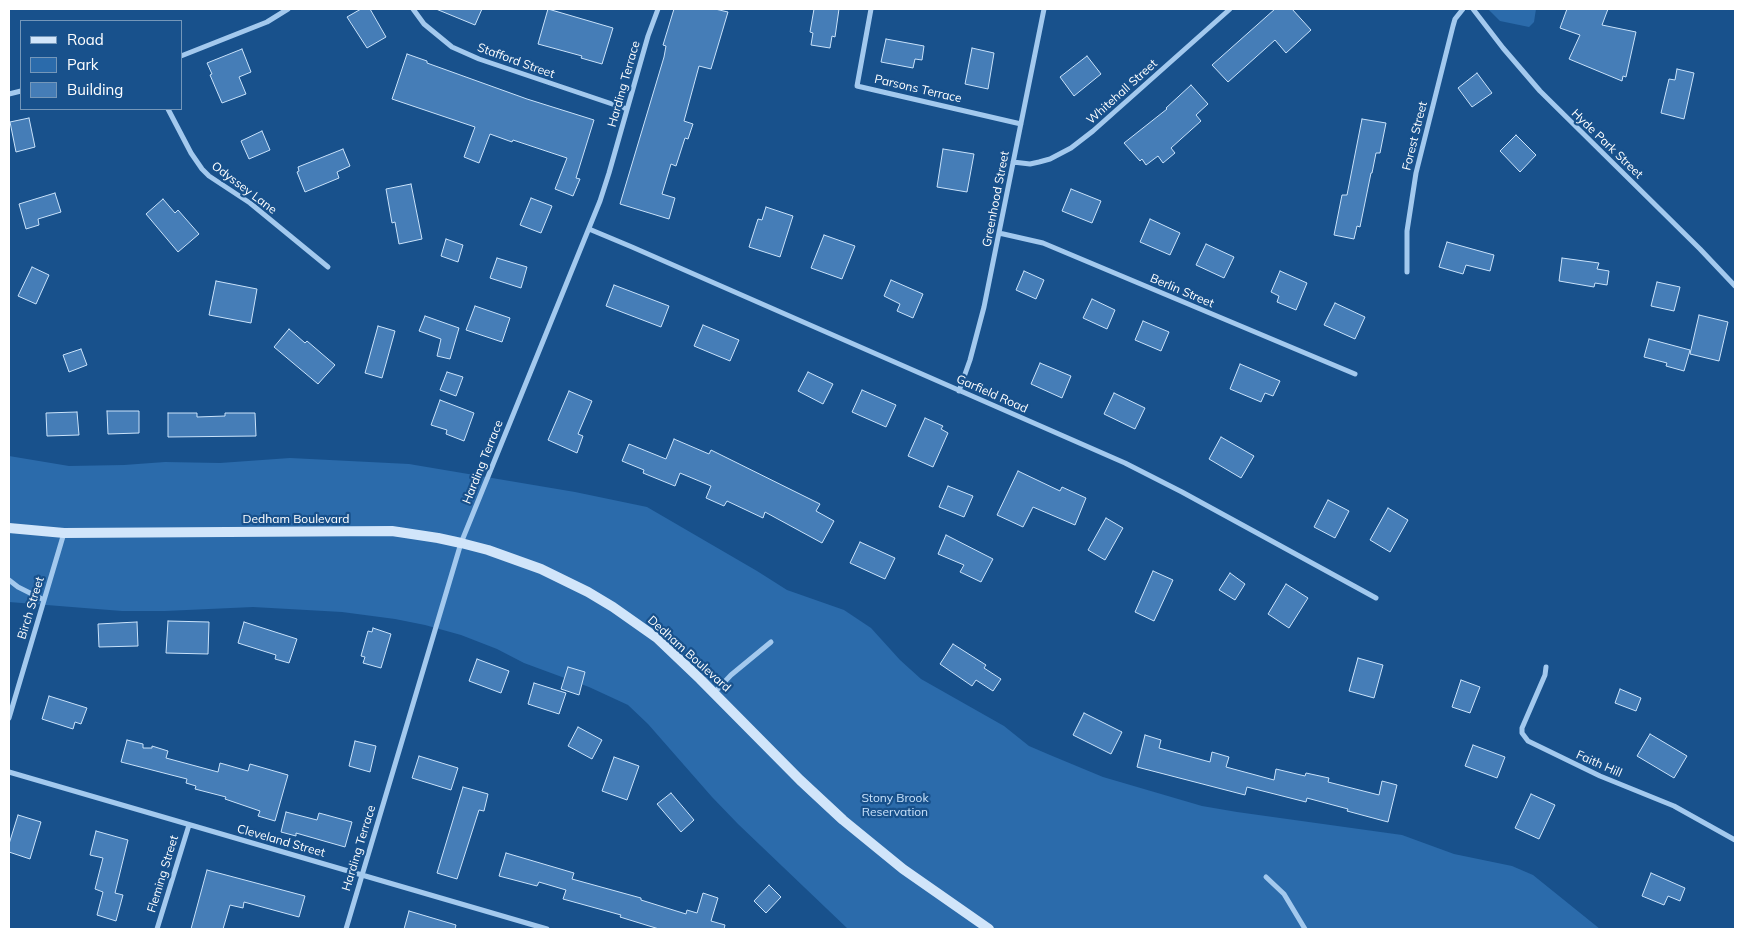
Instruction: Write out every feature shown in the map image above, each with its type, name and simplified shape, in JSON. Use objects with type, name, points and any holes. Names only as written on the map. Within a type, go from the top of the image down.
[{"type":"main road","name":"Dedham Boulevard","points":[[9,528],[64,533],[369,530],[416,534],[461,543],[497,553],[541,569],[588,592],[656,638],[714,693],[800,780],[873,845],[989,929]]},
{"type":"street","points":[[182,56],[267,22],[288,9]]},
{"type":"street","name":"Stafford Street","points":[[413,9],[424,24],[452,47],[479,59],[627,109]]},
{"type":"street","name":"Harding Terrace","points":[[346,929],[461,543],[610,173],[648,36],[658,9]]},
{"type":"street","name":"Parsons Terrace","points":[[871,9],[857,86],[1021,124]]},
{"type":"street","name":"Greenhood Street","points":[[959,391],[980,326],[1044,9]]},
{"type":"street","name":"Whitehall Street","points":[[1013,162],[1030,164],[1040,162],[1071,148],[1093,131],[1230,9]]},
{"type":"street","name":"Forest Street","points":[[1407,272],[1407,231],[1416,173],[1453,26],[1462,9]]},
{"type":"street","name":"Hyde Park Street","points":[[1473,9],[1540,91],[1735,286]]},
{"type":"street","name":"Odyssey Lane","points":[[169,110],[191,153],[209,176],[250,204],[328,268]]},
{"type":"street","name":"Garfield Road","points":[[589,229],[632,246],[1162,481],[1376,598]]},
{"type":"street","name":"Berlin Street","points":[[999,233],[1043,243],[1356,374]]},
{"type":"street","name":"Birch Street","points":[[9,718],[64,533]]},
{"type":"street","points":[[9,580],[18,587],[44,600]]},
{"type":"street","points":[[714,693],[731,675],[771,642]]},
{"type":"street","name":"Faith Hill","points":[[1546,667],[1545,675],[1522,728],[1522,733],[1528,742],[1600,776],[1674,806],[1735,840]]},
{"type":"street","name":"Cleveland Street","points":[[9,772],[547,929]]},
{"type":"street","name":"Fleming Street","points":[[157,929],[189,825]]},
{"type":"street","points":[[1266,876],[1284,894],[1305,929]]},
{"type":"green space","points":[[1488,9],[1536,9],[1534,22],[1529,27],[1500,21]]},
{"type":"green space","name":"Stony Brook Reservation","points":[[9,456],[69,466],[165,462],[220,463],[290,458],[409,464],[575,492],[647,507],[787,590],[844,610],[871,628],[900,660],[921,679],[1004,726],[1029,746],[1103,777],[1202,806],[1402,835],[1454,854],[1512,866],[1533,875],[1600,929],[848,929],[738,824],[648,724],[628,705],[589,687],[524,663],[497,649],[461,635],[425,625],[342,612],[253,607],[122,611],[9,602]]},
{"type":"building","points":[[361,9],[370,9],[386,37],[367,48],[347,17]]},
{"type":"building","points":[[436,9],[482,9],[475,25]]},
{"type":"building","points":[[548,9],[613,28],[602,64],[581,58],[582,56],[538,44]]},
{"type":"building","points":[[674,9],[715,9],[728,12],[711,69],[699,66],[684,121],[693,124],[688,139],[685,138],[676,166],[671,164],[662,194],[675,198],[669,219],[620,204],[664,57],[666,46],[663,45]]},
{"type":"building","points":[[814,9],[839,9],[835,37],[832,36],[830,48],[811,45],[813,33],[810,32]]},
{"type":"building","points":[[1275,9],[1292,9],[1311,30],[1286,53],[1275,40],[1228,82],[1212,65]]},
{"type":"building","points":[[1567,9],[1608,9],[1602,25],[1636,32],[1626,77],[1623,76],[1622,81],[1569,59],[1580,35],[1560,28]]},
{"type":"building","points":[[886,39],[924,46],[922,60],[915,59],[913,68],[881,62]]},
{"type":"building","points":[[972,48],[994,53],[988,89],[965,84]]},
{"type":"building","points":[[242,49],[251,72],[239,77],[246,94],[222,103],[207,63]]},
{"type":"building","points":[[407,54],[527,99],[594,120],[576,178],[580,179],[573,196],[555,189],[567,158],[490,134],[479,163],[464,157],[475,127],[392,99]]},
{"type":"building","points":[[1087,56],[1101,74],[1074,96],[1060,77]]},
{"type":"building","points":[[1677,69],[1694,73],[1684,119],[1661,113],[1669,79],[1675,80]]},
{"type":"building","points":[[1477,73],[1492,93],[1472,107],[1458,88]]},
{"type":"building","points":[[1191,85],[1208,104],[1196,115],[1201,121],[1171,148],[1175,153],[1163,163],[1158,156],[1146,165],[1124,143],[1167,109]]},
{"type":"building","points":[[29,118],[35,147],[16,152],[10,122]]},
{"type":"building","points":[[1362,119],[1386,123],[1380,153],[1376,153],[1371,173],[1360,227],[1357,226],[1354,239],[1334,235],[1342,195],[1347,195]]},
{"type":"building","points":[[262,131],[270,150],[249,159],[241,141]]},
{"type":"building","points":[[1516,135],[1536,155],[1520,172],[1500,151]]},
{"type":"building","points":[[343,149],[350,166],[337,172],[339,178],[305,192],[297,172],[299,171],[298,167]]},
{"type":"building","points":[[943,149],[974,154],[967,192],[937,187]]},
{"type":"building","points":[[411,184],[422,239],[399,244],[395,222],[392,223],[386,189]]},
{"type":"building","points":[[1071,189],[1101,201],[1092,223],[1062,211]]},
{"type":"building","points":[[55,193],[61,212],[38,219],[39,225],[26,229],[19,204]]},
{"type":"building","points":[[531,198],[552,206],[541,233],[520,225]]},
{"type":"building","points":[[163,199],[175,213],[178,210],[199,234],[178,252],[146,214]]},
{"type":"building","points":[[766,207],[793,216],[780,257],[749,247],[758,219],[762,220]]},
{"type":"building","points":[[1150,219],[1180,233],[1170,255],[1140,242]]},
{"type":"building","points":[[824,235],[855,246],[842,279],[811,268]]},
{"type":"building","points":[[446,239],[463,245],[458,262],[441,256]]},
{"type":"building","points":[[1447,242],[1494,255],[1490,271],[1466,265],[1463,274],[1439,267]]},
{"type":"building","points":[[1206,244],[1234,257],[1224,278],[1196,265]]},
{"type":"building","points":[[497,258],[527,267],[521,288],[490,278]]},
{"type":"building","points":[[1562,258],[1599,263],[1597,269],[1609,271],[1607,285],[1595,283],[1594,287],[1559,281]]},
{"type":"building","points":[[32,267],[49,275],[36,304],[18,296]]},
{"type":"building","points":[[1024,271],[1044,280],[1036,299],[1016,290]]},
{"type":"building","points":[[1280,271],[1307,283],[1296,310],[1277,302],[1279,296],[1271,292]]},
{"type":"building","points":[[891,280],[923,294],[913,318],[897,311],[900,304],[884,296]]},
{"type":"building","points":[[216,281],[257,289],[251,323],[209,315]]},
{"type":"building","points":[[1657,282],[1680,287],[1674,311],[1651,306]]},
{"type":"building","points":[[614,285],[669,306],[661,327],[606,306]]},
{"type":"building","points":[[1092,299],[1115,310],[1107,329],[1083,318]]},
{"type":"building","points":[[1335,303],[1365,317],[1355,339],[1324,325]]},
{"type":"building","points":[[475,306],[510,318],[502,342],[466,330]]},
{"type":"building","points":[[1699,315],[1728,322],[1719,361],[1690,354]]},
{"type":"building","points":[[425,316],[459,328],[450,359],[437,356],[441,339],[419,331]]},
{"type":"building","points":[[1143,321],[1169,332],[1161,351],[1135,340]]},
{"type":"building","points":[[703,325],[739,340],[730,361],[694,346]]},
{"type":"building","points":[[378,326],[395,331],[382,378],[365,373]]},
{"type":"building","points":[[289,329],[305,343],[307,341],[335,365],[318,384],[274,347]]},
{"type":"building","points":[[1649,339],[1690,350],[1684,371],[1666,366],[1667,363],[1644,357]]},
{"type":"building","points":[[81,349],[87,365],[69,372],[63,355]]},
{"type":"building","points":[[1040,363],[1071,376],[1062,398],[1031,384]]},
{"type":"building","points":[[1240,364],[1280,381],[1273,396],[1265,393],[1261,402],[1230,389]]},
{"type":"building","points":[[447,372],[463,377],[456,396],[440,390]]},
{"type":"building","points":[[808,372],[833,384],[823,404],[798,391]]},
{"type":"building","points":[[862,390],[896,405],[886,427],[852,412]]},
{"type":"building","points":[[569,391],[592,401],[578,434],[583,436],[577,453],[548,440]]},
{"type":"building","points":[[1114,393],[1145,408],[1135,429],[1104,414]]},
{"type":"building","points":[[440,400],[474,413],[464,441],[446,434],[447,430],[431,425]]},
{"type":"building","points":[[107,411],[139,411],[139,433],[108,434]]},
{"type":"building","points":[[77,412],[79,435],[47,436],[46,413]]},
{"type":"building","points":[[168,413],[197,413],[197,417],[225,416],[225,413],[255,413],[256,436],[168,437]]},
{"type":"building","points":[[925,418],[943,426],[941,429],[948,433],[933,467],[908,456]]},
{"type":"building","points":[[1221,437],[1254,456],[1241,478],[1209,459]]},
{"type":"building","points":[[674,439],[709,454],[711,450],[820,504],[816,511],[834,521],[822,543],[765,512],[763,518],[727,501],[724,506],[706,498],[711,486],[680,473],[675,486],[643,473],[644,470],[622,461],[629,444],[666,459]]},
{"type":"building","points":[[1018,471],[1060,491],[1062,487],[1086,498],[1075,525],[1033,507],[1023,527],[997,515]]},
{"type":"building","points":[[948,486],[973,496],[964,517],[939,507]]},
{"type":"building","points":[[1328,500],[1349,511],[1335,538],[1314,527]]},
{"type":"building","points":[[1388,508],[1408,520],[1390,552],[1370,540]]},
{"type":"building","points":[[1106,518],[1123,528],[1105,560],[1088,550]]},
{"type":"building","points":[[946,535],[993,559],[981,582],[960,572],[964,565],[938,554]]},
{"type":"building","points":[[860,542],[895,558],[885,579],[850,563]]},
{"type":"building","points":[[1153,571],[1173,580],[1154,621],[1135,612]]},
{"type":"building","points":[[1230,573],[1245,584],[1235,600],[1219,590]]},
{"type":"building","points":[[1286,584],[1308,598],[1289,628],[1268,614]]},
{"type":"building","points":[[168,621],[209,622],[208,654],[166,653]]},
{"type":"building","points":[[137,622],[138,646],[99,647],[98,624]]},
{"type":"building","points":[[244,622],[297,639],[289,663],[275,659],[276,655],[238,643]]},
{"type":"building","points":[[373,628],[391,634],[381,668],[363,663],[365,657],[361,656],[368,631],[372,632]]},
{"type":"building","points":[[953,644],[986,665],[984,668],[1001,679],[993,691],[976,680],[972,686],[940,664]]},
{"type":"building","points":[[1358,658],[1383,665],[1374,698],[1349,691]]},
{"type":"building","points":[[477,659],[509,671],[501,693],[469,681]]},
{"type":"building","points":[[568,667],[585,672],[579,695],[561,689]]},
{"type":"building","points":[[1461,680],[1480,687],[1470,713],[1452,707]]},
{"type":"building","points":[[534,683],[566,693],[559,714],[528,704]]},
{"type":"building","points":[[1620,689],[1641,698],[1636,711],[1615,703]]},
{"type":"building","points":[[49,696],[87,708],[81,724],[75,722],[73,729],[42,719]]},
{"type":"building","points":[[1084,713],[1122,732],[1111,754],[1073,735]]},
{"type":"building","points":[[578,727],[602,740],[592,759],[568,746]]},
{"type":"building","points":[[1650,734],[1687,756],[1674,778],[1637,756]]},
{"type":"building","points":[[1145,735],[1161,740],[1159,748],[1210,762],[1212,752],[1229,757],[1226,767],[1274,780],[1276,769],[1305,776],[1306,773],[1329,778],[1328,782],[1379,795],[1382,781],[1397,785],[1388,822],[1307,798],[1306,802],[1247,787],[1245,795],[1137,767]]},
{"type":"building","points":[[127,740],[143,744],[143,748],[152,748],[152,746],[168,751],[166,758],[218,772],[220,763],[248,771],[250,764],[288,775],[275,821],[258,816],[260,811],[225,799],[226,797],[195,789],[196,786],[186,783],[187,779],[121,762]]},
{"type":"building","points":[[355,741],[376,746],[370,772],[349,766]]},
{"type":"building","points":[[1473,745],[1505,757],[1497,778],[1465,766]]},
{"type":"building","points":[[419,756],[458,768],[451,790],[412,778]]},
{"type":"building","points":[[614,757],[639,766],[627,800],[602,791]]},
{"type":"building","points":[[463,787],[488,794],[484,811],[479,810],[457,879],[437,873]]},
{"type":"building","points":[[671,793],[694,820],[681,832],[657,804]]},
{"type":"building","points":[[1531,794],[1555,805],[1539,839],[1515,828]]},
{"type":"building","points":[[286,812],[317,820],[319,813],[352,822],[345,847],[296,833],[296,836],[281,832]]},
{"type":"building","points":[[18,815],[41,822],[30,859],[9,852],[9,844]]},
{"type":"building","points":[[96,831],[128,840],[115,893],[123,895],[116,921],[97,915],[103,892],[95,889],[103,858],[90,855]]},
{"type":"building","points":[[506,853],[574,873],[572,879],[641,898],[641,900],[686,914],[687,910],[697,913],[703,893],[718,898],[711,921],[725,925],[724,929],[659,929],[620,917],[621,915],[563,899],[566,890],[539,882],[537,886],[499,876]]},
{"type":"building","points":[[207,870],[305,896],[299,917],[244,902],[243,908],[230,905],[223,929],[191,929]]},
{"type":"building","points":[[1651,873],[1685,888],[1680,901],[1668,896],[1664,905],[1642,896]]},
{"type":"building","points":[[769,885],[781,897],[766,913],[754,901]]},
{"type":"building","points":[[409,911],[456,925],[455,929],[404,929]]}]
